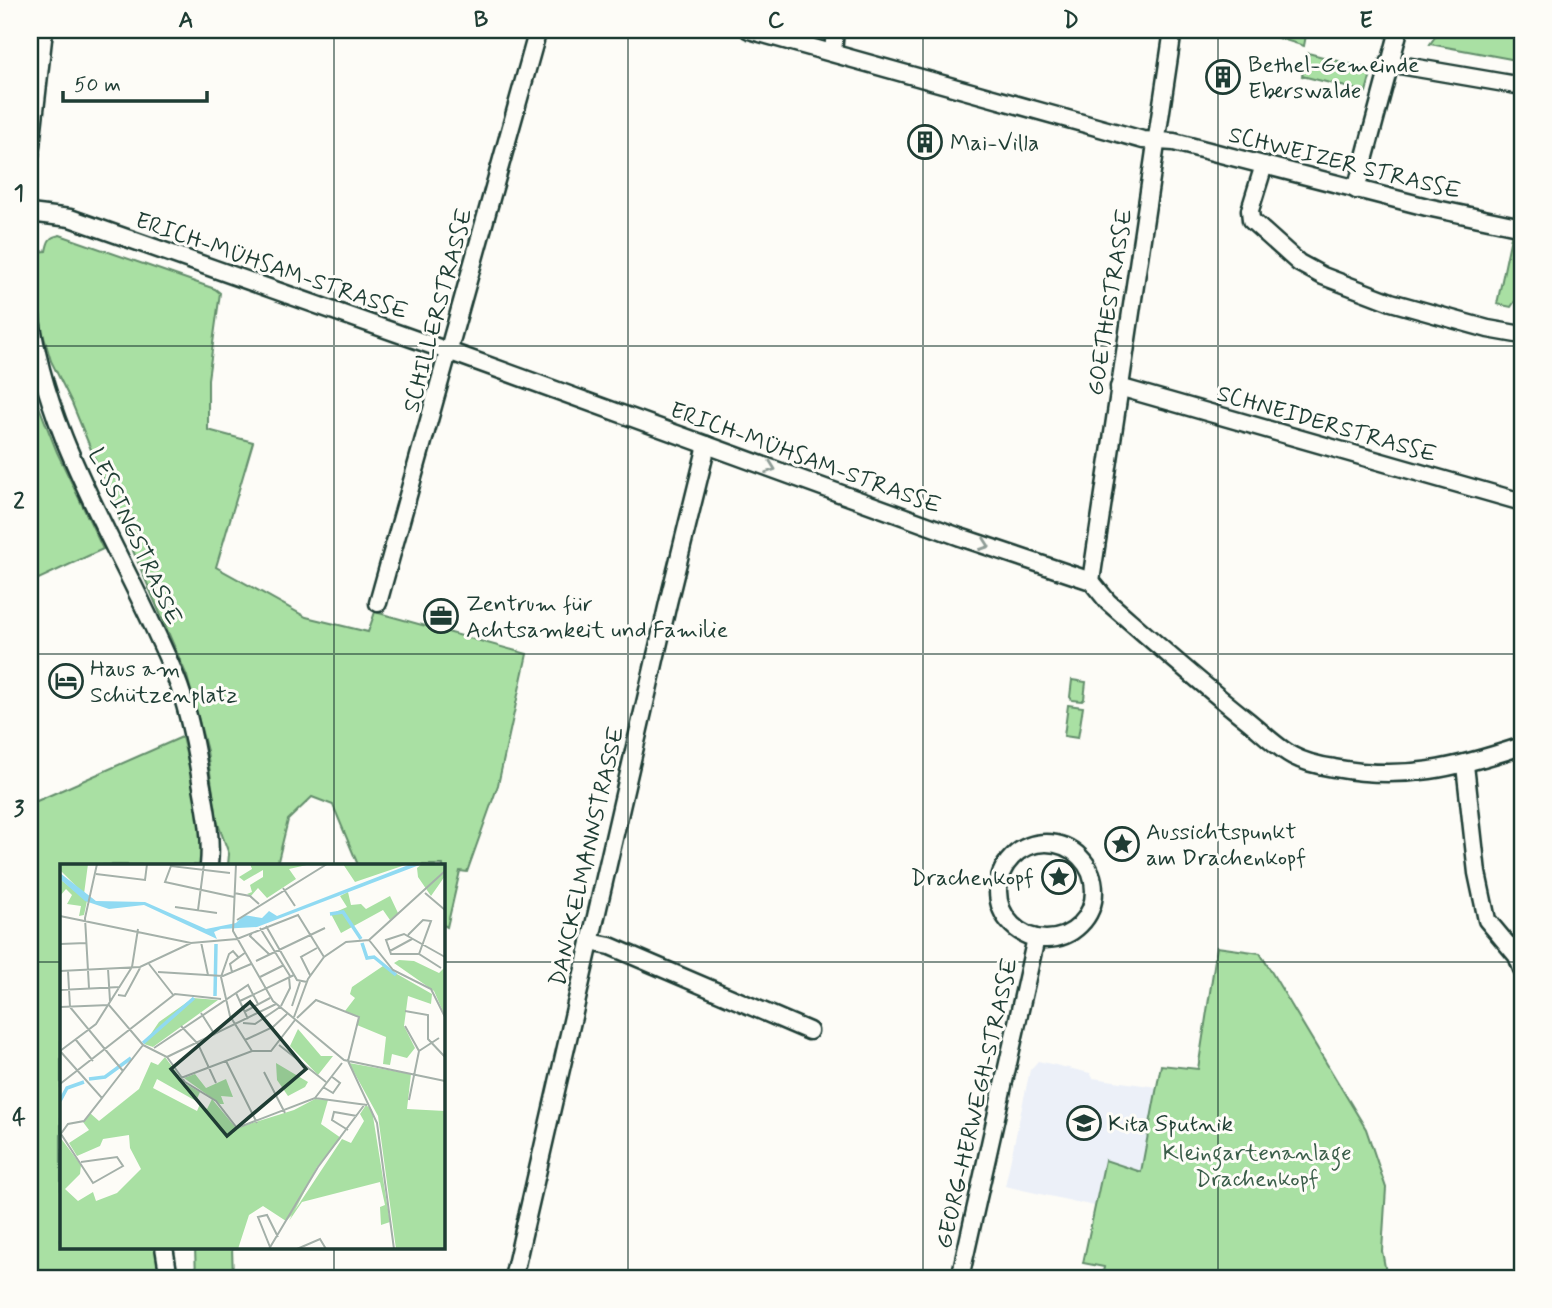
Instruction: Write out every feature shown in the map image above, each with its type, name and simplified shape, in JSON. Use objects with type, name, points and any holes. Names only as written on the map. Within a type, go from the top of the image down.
[{"type":"street","points":[[30,155],[44,30]]},
{"type":"street","name":"SCHILLERSTRASSE","points":[[378,603],[538,30]]},
{"type":"street","name":"SCHWEIZER STRASSE","points":[[749,30],[1130,137],[1174,142],[1356,190],[1522,228]]},
{"type":"street","points":[[833,53],[835,30]]},
{"type":"street","name":"GOETHESTRASSE","points":[[1091,581],[1173,30]]},
{"type":"street","points":[[1356,190],[1399,30]]},
{"type":"street","points":[[1388,63],[1522,86]]},
{"type":"street","points":[[1264,165],[1250,210],[1251,220],[1269,239],[1299,263],[1351,288],[1391,302],[1488,329],[1522,335]]},
{"type":"street","name":"ERICH-MÜHSAM-STRASSE","points":[[30,212],[71,218],[449,351],[960,537],[1091,581]]},
{"type":"street","name":"LESSINGSTRASSE","points":[[30,309],[42,379],[77,467],[177,680],[198,760],[205,804],[209,864]]},
{"type":"street","name":"SCHNEIDERSTRASSE","points":[[1119,387],[1522,502]]},
{"type":"street","name":"DANCKELMANNSTRASSE","points":[[513,1278],[668,603],[707,445]]},
{"type":"street","points":[[1091,581],[1105,600],[1293,756],[1345,770],[1390,774],[1465,765],[1522,746]]},
{"type":"street","points":[[1465,765],[1477,873],[1487,920],[1517,956],[1522,969]]},
{"type":"street","name":"GEORG-HERWEGH-STRASSE","points":[[1038,843],[1055,844],[1071,850],[1083,861],[1091,876],[1094,892],[1090,908],[1082,922],[1069,933],[1053,938],[1036,938],[1021,932],[1008,920],[1000,906],[997,889],[1001,873],[1016,853],[1038,843]]},
{"type":"street","name":"GEORG-HERWEGH-STRASSE","points":[[960,1278],[1036,938]]},
{"type":"street","points":[[590,942],[610,946],[809,1031]]},
{"type":"street","points":[[164,1248],[169,1278]]},
{"type":"shaded area","name":"Kita Sputnik","points":[[1038,1061],[1090,1073],[1093,1078],[1157,1087],[1141,1173],[1105,1160],[1094,1206],[1005,1186],[1030,1070]]},
{"type":"green space","points":[[1253,30],[1307,30],[1304,46]]},
{"type":"green space","points":[[1440,30],[1522,30],[1522,61],[1430,44]]},
{"type":"green space","points":[[1308,53],[1372,70],[1366,92],[1302,76]]},
{"type":"green space","points":[[60,235],[220,293],[208,379],[208,430],[253,442],[216,567],[306,617],[368,632],[375,612],[527,654],[498,785],[467,872],[460,871],[447,927],[444,926],[444,864],[358,864],[333,805],[312,797],[288,820],[277,864],[228,864],[229,854],[217,821],[207,751],[187,676],[72,403],[51,361],[39,320],[37,252],[46,251],[53,237]]},
{"type":"green space","points":[[1511,237],[1522,239],[1522,291],[1511,307],[1497,304]]},
{"type":"green space","points":[[30,384],[57,452],[103,549],[30,583]]},
{"type":"green space","points":[[1072,680],[1086,682],[1082,701],[1072,700],[1070,697]]},
{"type":"green space","points":[[1068,705],[1083,707],[1078,738],[1064,736]]},
{"type":"green space","points":[[182,737],[200,817],[202,864],[60,864],[60,1248],[158,1248],[161,1278],[30,1278],[30,804]]},
{"type":"green space","name":"Kleingartenanlage Drachenkopf","points":[[1217,947],[1260,953],[1366,1129],[1386,1188],[1382,1251],[1387,1278],[1102,1278],[1104,1267],[1083,1263],[1105,1160],[1141,1172],[1161,1065],[1198,1069]]},
{"type":"green space","points":[[195,1248],[232,1248],[233,1278],[196,1278]]},
{"type":"place","name":"Bethel-Gemeinde Eberswalde","points":[[1223,77]]},
{"type":"place","name":"Mai-Villa","points":[[925,142]]},
{"type":"place","name":"Zentrum für Achtsamkeit und Familie","points":[[441,616]]},
{"type":"place","name":"Haus am Schützenplatz","points":[[66,681]]},
{"type":"place","name":"Aussichtspunkt am Drachenkopf","points":[[1122,844]]},
{"type":"place","name":"Drachenkopf","points":[[1059,877]]},
{"type":"place","name":"Kita Sputnik","points":[[1084,1123]]}]
